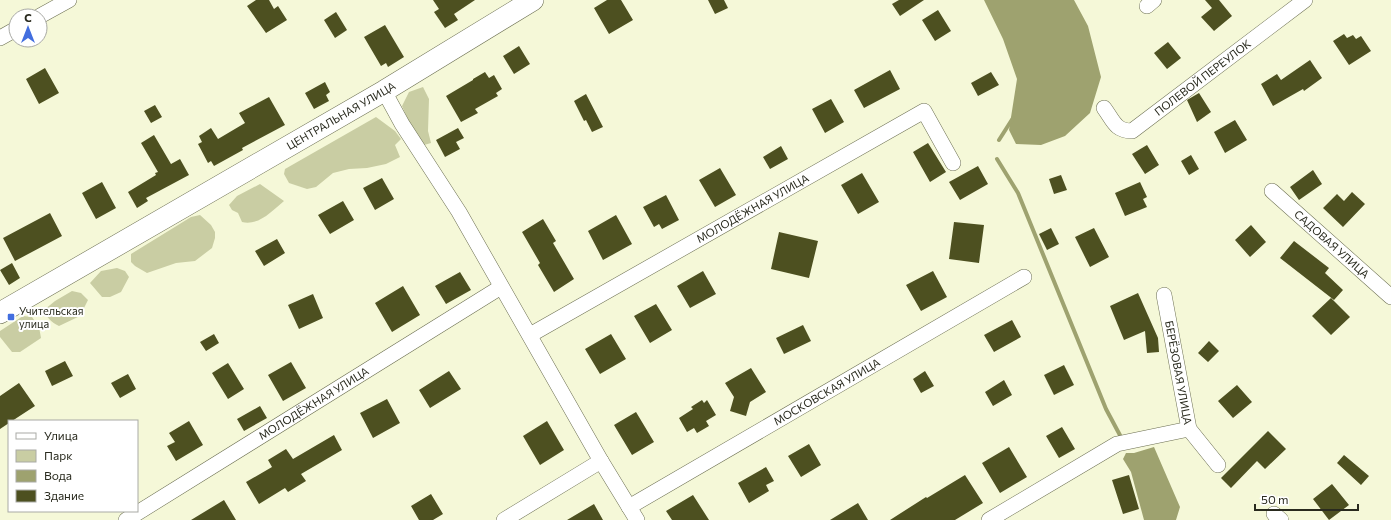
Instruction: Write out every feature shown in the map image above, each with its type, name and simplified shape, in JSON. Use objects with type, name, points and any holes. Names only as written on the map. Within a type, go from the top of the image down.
[{"type":"street","points":[[48,12],[69,0]]},
{"type":"street","name":"ЦЕНТРАЛЬНАЯ УЛИЦА","points":[[0,313],[384,91],[533,0]]},
{"type":"street","name":"ПОЛЕВОЙ ПЕРЕУЛОК","points":[[1104,108],[1112,122],[1119,128],[1124,131],[1132,131],[1305,0]]},
{"type":"street","points":[[384,91],[402,124],[459,212],[601,461],[637,520]]},
{"type":"street","name":"МОЛОДЁЖНАЯ УЛИЦА","points":[[530,335],[924,110],[953,163]]},
{"type":"street","name":"САДОВАЯ УЛИЦА","points":[[1272,191],[1391,297]]},
{"type":"street","name":"МОСКОВСКАЯ УЛИЦА","points":[[629,507],[1024,277]]},
{"type":"street","name":"МОЛОДЁЖНАЯ УЛИЦА","points":[[126,520],[501,287]]},
{"type":"street","name":"БЕРЁЗОВАЯ УЛИЦА","points":[[1164,294],[1189,429],[1218,464]]},
{"type":"street","points":[[989,520],[1116,444],[1189,429]]},
{"type":"street","points":[[504,520],[601,461]]},
{"type":"green space","points":[[423,87],[429,99],[428,131],[431,143],[424,145],[411,126],[402,106],[409,92]]},
{"type":"green space","points":[[376,117],[395,131],[401,139],[395,145],[400,157],[386,164],[367,168],[349,169],[333,173],[316,187],[307,189],[289,183],[284,174],[285,169]]},
{"type":"green space","points":[[260,184],[284,201],[260,220],[248,223],[242,222],[238,213],[232,210],[229,205],[237,196]]},
{"type":"green space","points":[[200,215],[211,225],[215,232],[215,238],[212,248],[195,261],[176,263],[147,273],[131,262],[131,254],[191,217]]},
{"type":"green space","points":[[117,268],[125,271],[129,277],[121,292],[110,297],[102,297],[90,283],[101,271]]},
{"type":"green space","points":[[72,291],[81,293],[88,300],[80,316],[59,326],[50,320],[44,310],[55,301]]},
{"type":"green space","points":[[23,316],[32,317],[39,327],[41,338],[20,352],[12,352],[0,337],[0,331]]},
{"type":"water","points":[[984,0],[1074,0],[1088,26],[1101,77],[1090,113],[1065,136],[1041,145],[1016,144],[1009,130],[1017,79],[1003,39]]},
{"type":"water","points":[[1154,447],[1180,507],[1176,520],[1144,520],[1131,472],[1123,459],[1126,453],[1134,453]]},
{"type":"building","points":[[256,0],[269,0],[274,9],[278,6],[287,20],[266,33],[247,6]]},
{"type":"building","points":[[433,0],[475,0],[454,14],[458,20],[445,28],[434,12],[439,9]]},
{"type":"building","points":[[607,0],[621,0],[633,20],[609,34],[594,8]]},
{"type":"building","points":[[708,0],[724,0],[728,8],[715,14]]},
{"type":"building","points":[[899,0],[924,0],[900,16],[892,4]]},
{"type":"building","points":[[1205,0],[1219,0],[1232,16],[1214,31],[1201,17],[1212,8]]},
{"type":"building","points":[[938,10],[951,31],[935,41],[922,20]]},
{"type":"building","points":[[336,12],[347,30],[335,38],[324,20]]},
{"type":"building","points":[[385,25],[404,57],[388,67],[386,63],[381,66],[364,37]]},
{"type":"building","points":[[1344,34],[1347,38],[1353,35],[1356,39],[1361,36],[1371,51],[1349,65],[1333,41]]},
{"type":"building","points":[[1168,42],[1181,58],[1167,69],[1154,53]]},
{"type":"building","points":[[519,46],[530,64],[514,74],[503,56]]},
{"type":"building","points":[[1310,60],[1322,78],[1304,91],[1303,89],[1273,106],[1261,84],[1277,74],[1281,80]]},
{"type":"building","points":[[45,68],[59,93],[39,104],[26,79]]},
{"type":"building","points":[[890,70],[900,89],[864,108],[854,90]]},
{"type":"building","points":[[485,72],[489,78],[494,75],[502,89],[496,93],[498,96],[475,109],[478,113],[461,122],[446,96]]},
{"type":"building","points":[[991,72],[999,85],[978,96],[971,83]]},
{"type":"building","points":[[325,82],[330,92],[326,95],[329,101],[314,109],[305,93]]},
{"type":"building","points":[[1199,93],[1211,112],[1197,122],[1187,100]]},
{"type":"building","points":[[586,94],[603,127],[592,132],[586,120],[584,121],[574,101]]},
{"type":"building","points":[[269,97],[285,125],[242,148],[243,150],[214,166],[211,161],[208,163],[198,144],[202,142],[199,136],[211,128],[218,139],[245,123],[239,113]]},
{"type":"building","points":[[831,99],[844,122],[825,133],[812,109]]},
{"type":"building","points":[[155,105],[162,117],[151,123],[144,111]]},
{"type":"building","points":[[1235,120],[1247,140],[1225,153],[1214,132]]},
{"type":"building","points":[[458,128],[464,138],[456,142],[460,149],[445,157],[436,140]]},
{"type":"building","points":[[154,135],[171,164],[180,159],[189,175],[146,198],[148,201],[137,208],[128,192],[156,175],[155,173],[158,172],[141,143]]},
{"type":"building","points":[[928,143],[946,172],[930,182],[913,152]]},
{"type":"building","points":[[1147,145],[1159,165],[1145,174],[1132,154]]},
{"type":"building","points":[[781,146],[788,159],[770,169],[763,157]]},
{"type":"building","points":[[1191,155],[1199,169],[1189,175],[1181,161]]},
{"type":"building","points":[[978,166],[988,184],[960,200],[949,182]]},
{"type":"building","points":[[720,168],[736,195],[715,207],[699,180]]},
{"type":"building","points":[[1313,170],[1322,184],[1299,200],[1290,187]]},
{"type":"building","points":[[862,173],[879,202],[858,214],[841,185]]},
{"type":"building","points":[[1061,175],[1067,190],[1054,194],[1049,179]]},
{"type":"building","points":[[382,178],[394,199],[375,210],[363,188]]},
{"type":"building","points":[[102,182],[116,208],[96,219],[82,193]]},
{"type":"building","points":[[1140,182],[1147,197],[1143,199],[1147,207],[1125,216],[1115,193]]},
{"type":"building","points":[[1352,192],[1365,204],[1343,227],[1323,208],[1337,194],[1344,201]]},
{"type":"building","points":[[666,195],[679,220],[662,229],[659,224],[654,227],[643,207]]},
{"type":"building","points":[[343,201],[354,220],[330,234],[318,215]]},
{"type":"building","points":[[50,213],[62,236],[15,261],[3,238]]},
{"type":"building","points":[[616,215],[632,244],[603,260],[588,231]]},
{"type":"building","points":[[543,219],[556,241],[553,243],[574,279],[554,292],[538,265],[540,263],[522,232]]},
{"type":"building","points":[[954,222],[984,225],[979,263],[949,259]]},
{"type":"building","points":[[1251,225],[1266,242],[1250,257],[1235,240]]},
{"type":"building","points":[[1051,228],[1059,244],[1047,250],[1039,234]]},
{"type":"building","points":[[1094,228],[1109,257],[1090,267],[1075,237]]},
{"type":"building","points":[[779,232],[818,241],[809,278],[771,269]]},
{"type":"building","points":[[277,239],[285,253],[264,266],[255,251]]},
{"type":"building","points":[[1294,241],[1329,268],[1325,273],[1343,290],[1334,300],[1280,258]]},
{"type":"building","points":[[12,263],[20,278],[9,285],[0,270]]},
{"type":"building","points":[[703,271],[716,294],[690,308],[677,286]]},
{"type":"building","points":[[933,271],[947,297],[921,311],[906,285]]},
{"type":"building","points":[[460,272],[471,290],[446,304],[435,286]]},
{"type":"building","points":[[403,286],[420,315],[392,332],[375,303]]},
{"type":"building","points":[[1138,293],[1158,338],[1159,352],[1147,353],[1145,331],[1124,340],[1110,306]]},
{"type":"building","points":[[313,294],[323,318],[299,329],[288,305]]},
{"type":"building","points":[[1331,298],[1350,317],[1331,335],[1312,316]]},
{"type":"building","points":[[656,304],[672,330],[650,343],[634,316]]},
{"type":"building","points":[[1012,320],[1021,337],[994,352],[984,335]]},
{"type":"building","points":[[803,325],[811,341],[784,354],[776,338]]},
{"type":"building","points":[[214,334],[219,343],[206,351],[200,342]]},
{"type":"building","points":[[611,334],[626,359],[600,374],[585,349]]},
{"type":"building","points":[[1209,341],[1219,351],[1208,362],[1198,353]]},
{"type":"building","points":[[65,361],[73,376],[52,386],[45,371]]},
{"type":"building","points":[[291,362],[306,388],[283,401],[268,375]]},
{"type":"building","points":[[228,363],[244,389],[228,399],[212,373]]},
{"type":"building","points":[[1064,365],[1074,385],[1054,395],[1044,375]]},
{"type":"building","points":[[751,368],[766,392],[750,402],[746,416],[730,411],[734,397],[725,383]]},
{"type":"building","points":[[449,371],[461,389],[430,408],[419,390]]},
{"type":"building","points":[[925,371],[934,386],[921,393],[913,379]]},
{"type":"building","points":[[128,374],[136,389],[120,398],[111,383]]},
{"type":"building","points":[[1004,380],[1012,395],[993,406],[985,392]]},
{"type":"building","points":[[19,383],[35,406],[14,420],[8,420],[8,424],[0,429],[0,396]]},
{"type":"building","points":[[1237,385],[1252,402],[1233,418],[1218,401]]},
{"type":"building","points":[[387,399],[400,423],[373,438],[360,413]]},
{"type":"building","points":[[702,400],[704,403],[707,400],[716,415],[706,421],[709,426],[697,433],[694,428],[687,432],[679,418],[693,409],[691,407]]},
{"type":"building","points":[[260,406],[267,418],[244,431],[237,419]]},
{"type":"building","points":[[636,412],[654,442],[632,455],[614,425]]},
{"type":"building","points":[[189,421],[203,445],[176,461],[167,446],[175,442],[169,433]]},
{"type":"building","points":[[547,421],[564,450],[540,465],[523,436]]},
{"type":"building","points":[[1062,427],[1075,449],[1059,458],[1046,436]]},
{"type":"building","points":[[1268,431],[1286,449],[1265,469],[1257,461],[1231,488],[1221,478]]},
{"type":"building","points":[[334,435],[342,450],[301,474],[306,481],[288,492],[285,488],[259,504],[246,482],[272,467],[268,460],[286,449],[293,459]]},
{"type":"building","points":[[809,444],[821,465],[801,477],[788,456]]},
{"type":"building","points":[[1009,447],[1027,477],[1000,493],[982,463]]},
{"type":"building","points":[[1344,455],[1369,476],[1361,485],[1337,463]]},
{"type":"building","points":[[766,467],[774,481],[766,485],[769,491],[749,503],[738,483]]},
{"type":"building","points":[[965,475],[983,503],[955,520],[890,520],[926,497],[927,498]]},
{"type":"building","points":[[1129,475],[1139,509],[1123,514],[1112,480]]},
{"type":"building","points":[[1332,484],[1349,505],[1329,520],[1313,499]]},
{"type":"building","points":[[431,494],[443,514],[433,520],[419,520],[411,506]]},
{"type":"building","points":[[693,495],[709,520],[672,520],[666,511]]},
{"type":"building","points":[[224,500],[236,520],[191,520]]},
{"type":"building","points":[[858,503],[868,520],[830,520]]},
{"type":"building","points":[[594,504],[603,520],[567,520]]},
{"type":"waterway","points":[[999,140],[1013,118]]},
{"type":"waterway","points":[[997,159],[1018,193],[1106,409],[1122,439]]},
{"type":"place","name":"Учительская улица","points":[[11,317]]}]
